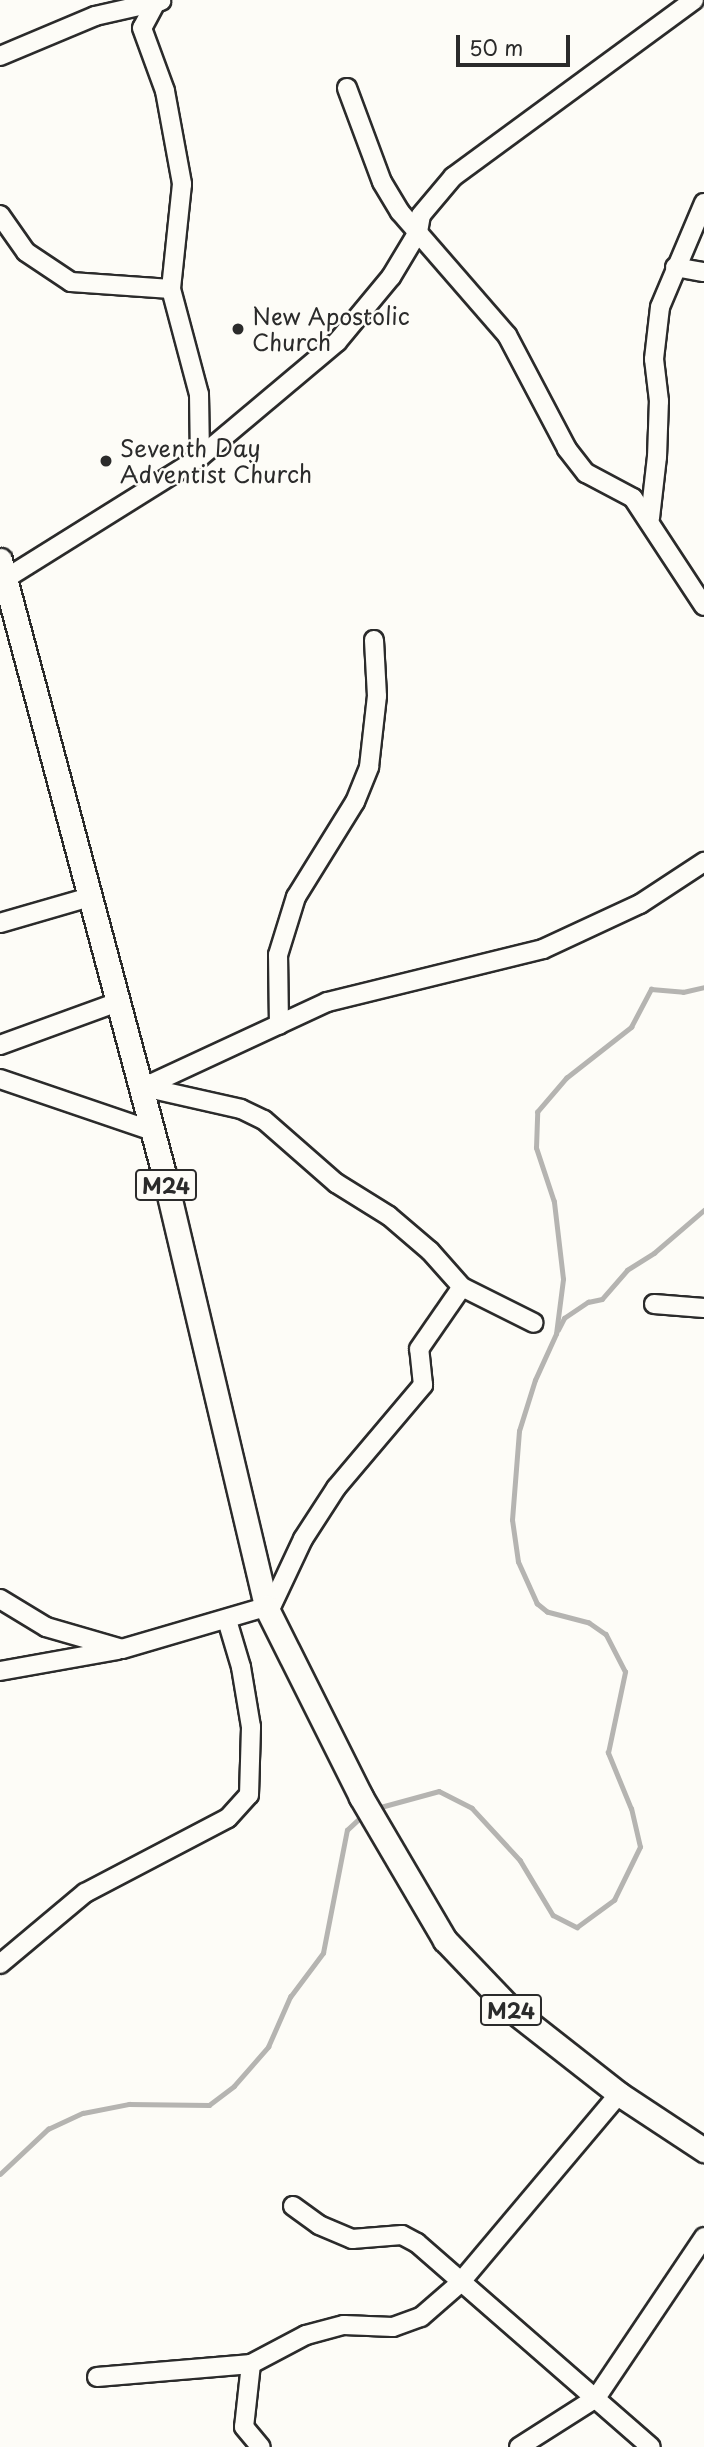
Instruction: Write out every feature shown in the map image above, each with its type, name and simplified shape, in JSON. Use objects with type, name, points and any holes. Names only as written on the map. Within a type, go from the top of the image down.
[{"type":"main road","name":"M24","points":[[2,570],[118,1002],[145,1088],[266,1607],[361,1797],[445,1940],[512,2010],[619,2094],[704,2150]]},
{"type":"street","points":[[2,570],[200,457],[337,342],[391,277],[418,232],[421,215],[453,177],[694,0]]},
{"type":"street","points":[[159,2],[143,35],[165,91],[181,184],[172,289],[199,394],[200,457]]},
{"type":"street","points":[[0,56],[95,16],[159,2]]},
{"type":"street","points":[[347,88],[383,183],[418,232],[507,335],[567,449],[580,466],[633,498],[650,518],[704,606]]},
{"type":"street","points":[[650,518],[659,401],[654,359],[660,307],[704,203]]},
{"type":"street","points":[[0,215],[26,252],[71,282],[172,289]]},
{"type":"street","points":[[675,267],[704,272]]},
{"type":"street","points":[[279,1025],[278,955],[296,897],[355,802],[369,767],[377,696],[374,640]]},
{"type":"street","points":[[145,1088],[327,1002],[543,949],[640,904],[704,862]]},
{"type":"street","points":[[0,923],[90,897]]},
{"type":"street","points":[[0,1045],[118,1002]]},
{"type":"street","points":[[0,1079],[153,1131]]},
{"type":"street","points":[[145,1088],[241,1108],[264,1120],[336,1183],[389,1216],[429,1251],[462,1287],[534,1323]]},
{"type":"street","points":[[0,1671],[122,1649],[266,1607],[277,1597],[303,1539],[336,1488],[424,1385],[419,1349],[462,1287]]},
{"type":"street","points":[[654,1304],[704,1308]]},
{"type":"street","points":[[0,1599],[46,1627],[122,1649]]},
{"type":"street","points":[[0,1964],[85,1893],[228,1818],[249,1795],[251,1727],[241,1667],[227,1620]]},
{"type":"street","points":[[97,2377],[251,2364],[306,2335],[344,2325],[393,2327],[421,2317],[459,2284],[619,2094]]},
{"type":"street","points":[[293,2206],[319,2225],[352,2239],[402,2235],[417,2243],[459,2284],[596,2398],[597,2404],[651,2447]]},
{"type":"street","points":[[519,2447],[596,2398],[704,2237]]},
{"type":"street","points":[[251,2364],[244,2427],[261,2447]]},
{"type":"waterway","points":[[377,1808],[439,1791],[472,1808],[520,1860],[553,1915],[577,1927],[614,1900],[640,1847],[631,1809],[608,1753],[625,1672],[606,1635],[589,1623],[547,1612],[537,1604],[518,1562],[512,1520],[519,1431],[535,1380],[556,1334],[563,1279],[554,1202],[536,1148],[537,1112],[566,1078],[631,1027],[651,989],[683,992],[704,987]]},
{"type":"waterway","points":[[558,1330],[564,1318],[588,1302],[602,1299],[627,1270],[654,1253],[704,1210]]},
{"type":"waterway","points":[[0,2174],[48,2129],[83,2113],[129,2104],[209,2105],[234,2086],[268,2047],[290,1997],[323,1953],[347,1830],[363,1815]]},
{"type":"place","name":"New Apostolic Church","points":[[238,329]]},
{"type":"place","name":"Seventh Day Adventist Church","points":[[106,461]]}]
